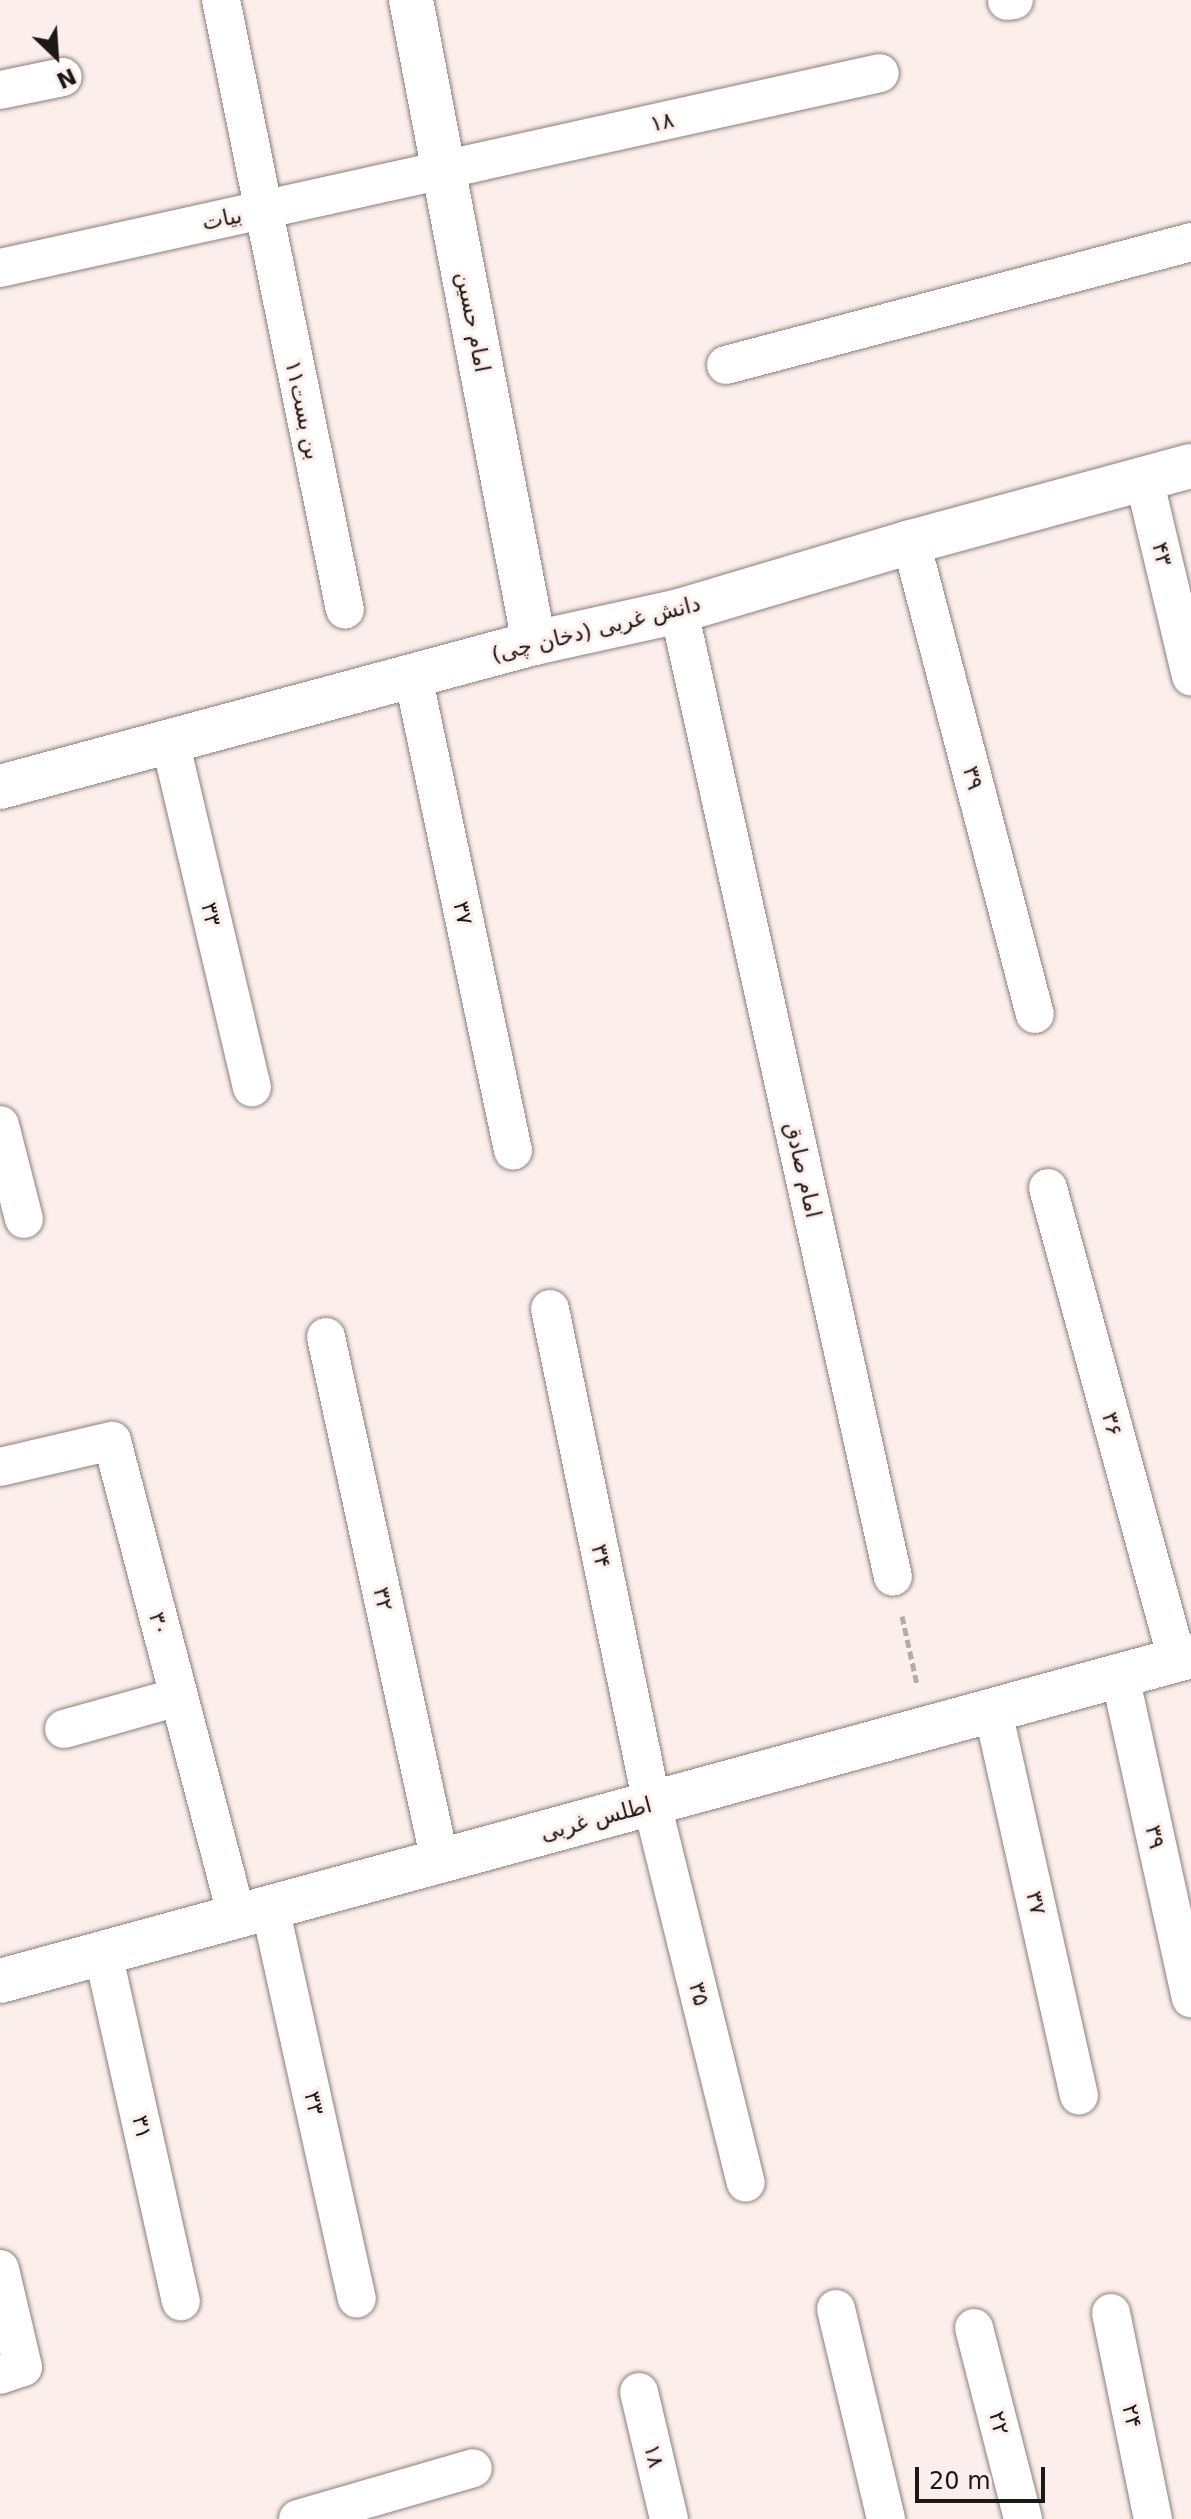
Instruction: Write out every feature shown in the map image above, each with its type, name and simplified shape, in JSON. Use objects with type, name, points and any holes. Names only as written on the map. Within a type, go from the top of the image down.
[{"type":"street","name":"بن بست۱۱","points":[[221,0],[261,211],[345,610]]},
{"type":"street","name":"امام حسین","points":[[411,0],[534,643]]},
{"type":"street","name":"۱۸","points":[[444,171],[880,73]]},
{"type":"street","points":[[0,90],[63,77]]},
{"type":"street","name":"بیات","points":[[0,268],[444,171]]},
{"type":"street","points":[[726,365],[1191,242]]},
{"type":"street","name":"دانش غربی (دخان چی)","points":[[0,787],[534,643],[679,611],[911,542],[1191,466]]},
{"type":"street","name":"۴۳","points":[[1144,479],[1191,676]]},
{"type":"street","name":"۳۹","points":[[911,542],[1035,1014]]},
{"type":"street","name":"امام صادق","points":[[679,611],[893,1577]]},
{"type":"street","name":"۳۷","points":[[413,676],[513,1151]]},
{"type":"street","name":"۳۳","points":[[170,741],[252,1087]]},
{"type":"street","points":[[0,1125],[24,1219]]},
{"type":"street","name":"۳۶","points":[[1048,1188],[1184,1658]]},
{"type":"street","name":"۳۴","points":[[550,1309],[652,1804]]},
{"type":"street","name":"۳۲","points":[[326,1337],[440,1861]]},
{"type":"street","name":"۳۰","points":[[0,1467],[112,1441],[178,1697],[253,1912]]},
{"type":"street","name":"اطلس غربی","points":[[0,1981],[1184,1658]]},
{"type":"street","name":"۳۹","points":[[1120,1676],[1191,1998]]},
{"type":"street","points":[[64,1729],[178,1697]]},
{"type":"street","name":"۳۷","points":[[993,1711],[1079,2095]]},
{"type":"street","name":"۳۵","points":[[652,1804],[746,2183]]},
{"type":"street","name":"۳۳","points":[[253,1912],[357,2298]]},
{"type":"street","name":"۳۱","points":[[103,1953],[181,2301]]},
{"type":"street","points":[[0,2269],[23,2367],[0,2375]]},
{"type":"street","points":[[836,2309],[886,2519]]},
{"type":"street","name":"۲۴","points":[[1111,2313],[1153,2519]]},
{"type":"street","name":"۲۲","points":[[974,2328],[1023,2519]]},
{"type":"street","name":"۱۸","points":[[639,2392],[669,2519]]},
{"type":"street","points":[[298,2519],[350,2512],[473,2468]]},
{"type":"path","points":[[893,1577],[927,1728]]}]
